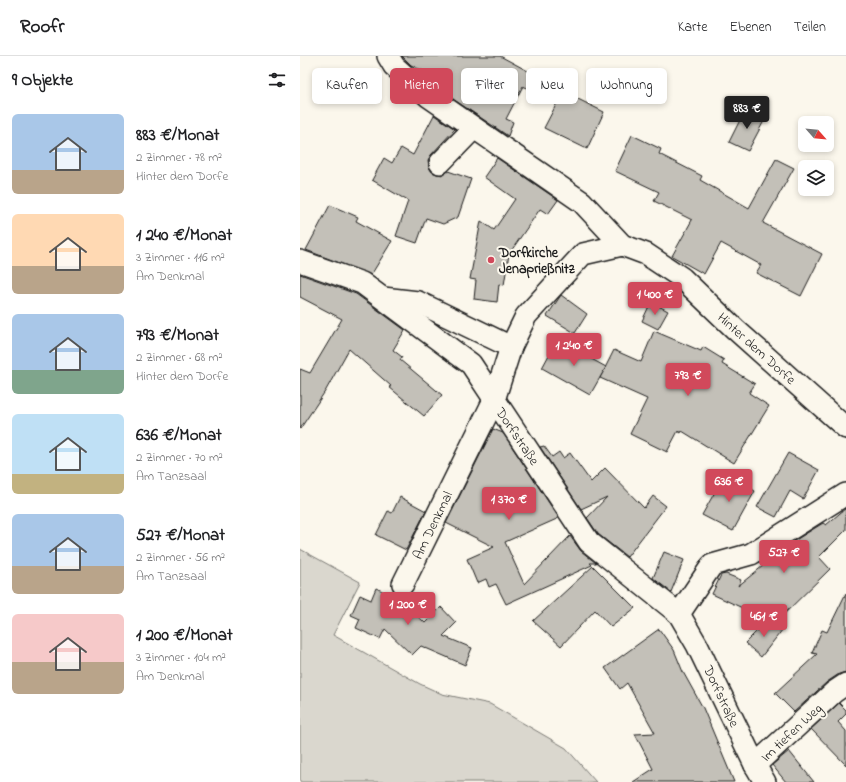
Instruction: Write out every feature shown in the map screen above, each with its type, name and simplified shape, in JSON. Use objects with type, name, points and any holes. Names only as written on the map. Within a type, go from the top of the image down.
[{"type":"street","name":"Hinter dem Dorfe","points":[[388,56],[394,66],[428,96],[582,202],[622,245],[646,254],[682,278],[735,329],[846,428]]},
{"type":"street","points":[[440,163],[474,128]]},
{"type":"street","name":"Am Denkmal","points":[[403,584],[494,400],[512,347],[526,316],[583,254],[622,245]]},
{"type":"street","name":"Dorfstraße","points":[[300,260],[362,283],[470,364],[588,542],[679,614],[697,645],[760,774]]},
{"type":"street","points":[[382,298],[418,302],[512,347]]},
{"type":"street","points":[[679,614],[712,565],[751,554],[846,494]]},
{"type":"street","name":"Im tiefen Weg","points":[[760,774],[834,692],[846,684]]},
{"type":"shaded area","points":[[300,549],[360,582],[333,635],[420,684],[442,694],[490,704],[566,748],[596,782],[300,782]]},
{"type":"building","points":[[402,56],[500,56],[526,70],[526,88],[523,86],[518,96],[518,68],[461,68],[461,104],[514,104],[506,119],[513,122],[508,136],[453,99],[453,68],[417,68],[411,65]]},
{"type":"building","points":[[578,99],[604,112],[587,149],[544,128],[556,104],[578,104]]},
{"type":"building","points":[[745,110],[765,119],[748,151],[729,142]]},
{"type":"building","points":[[434,115],[455,129],[431,155],[428,160],[429,167],[432,172],[437,174],[443,175],[448,171],[471,179],[458,217],[443,224],[426,218],[417,243],[396,236],[408,201],[372,180],[384,158],[392,163],[401,148],[413,155]]},
{"type":"building","points":[[632,135],[661,149],[659,154],[702,176],[700,180],[749,208],[776,159],[794,168],[763,223],[822,254],[801,296],[756,273],[761,265],[721,243],[704,274],[672,256],[692,220],[654,201],[659,192],[615,171]]},
{"type":"building","points":[[497,158],[558,200],[548,214],[540,209],[509,254],[504,285],[499,284],[497,302],[474,299],[476,280],[470,279],[481,221],[494,230],[515,199],[484,177]]},
{"type":"building","points":[[330,205],[358,217],[356,221],[392,241],[371,275],[306,250]]},
{"type":"building","points":[[300,274],[356,294],[405,330],[393,350],[402,357],[400,360],[442,395],[424,416],[389,387],[391,386],[349,349],[326,390],[300,429],[300,369],[310,373],[342,319],[300,297]]},
{"type":"building","points":[[561,295],[587,314],[575,333],[547,316]]},
{"type":"building","points":[[651,302],[668,311],[658,329],[642,321]]},
{"type":"building","points":[[654,331],[701,351],[703,347],[724,360],[722,364],[755,384],[749,393],[769,406],[734,463],[682,431],[681,433],[678,431],[667,452],[630,434],[647,399],[600,378],[614,350],[641,362]]},
{"type":"building","points":[[557,340],[606,367],[590,395],[542,368]]},
{"type":"building","points":[[493,429],[503,433],[559,518],[505,542],[524,584],[570,536],[581,551],[596,563],[590,563],[592,565],[506,604],[496,584],[489,587],[486,579],[477,583],[467,559],[494,547],[446,523]]},
{"type":"building","points":[[544,446],[552,457],[559,452],[563,458],[570,453],[591,482],[605,468],[644,508],[653,496],[666,506],[627,557],[598,534],[587,518],[607,497],[581,509],[540,447]]},
{"type":"building","points":[[788,453],[819,470],[803,499],[790,491],[776,517],[757,507]]},
{"type":"building","points":[[725,474],[755,491],[733,531],[702,515]]},
{"type":"building","points":[[400,497],[426,511],[406,550],[376,535],[388,511],[392,513]]},
{"type":"building","points":[[846,508],[846,530],[819,557],[830,569],[775,623],[712,594],[721,575],[726,574],[741,580],[738,586],[794,541],[823,523],[826,525]]},
{"type":"building","points":[[664,552],[684,560],[671,592],[653,578]]},
{"type":"building","points":[[593,566],[635,608],[611,627],[595,610],[561,646],[533,621]]},
{"type":"building","points":[[376,588],[401,600],[425,623],[441,607],[456,623],[443,636],[472,648],[465,665],[421,646],[412,655],[385,629],[380,639],[356,628],[360,619],[351,615],[360,595],[371,600]]},
{"type":"building","points":[[846,593],[846,672],[839,674],[827,682],[794,712],[775,693],[817,654],[812,653],[822,630],[827,632]]},
{"type":"building","points":[[766,622],[783,629],[761,657],[745,643]]},
{"type":"building","points":[[659,629],[674,650],[683,672],[703,708],[734,782],[633,782],[653,769],[635,734],[655,733],[627,683],[620,689],[605,668]]},
{"type":"building","points":[[839,703],[846,710],[846,714],[838,722],[846,731],[846,765],[811,729]]},
{"type":"building","points":[[789,751],[814,782],[786,782],[772,765]]},
{"type":"place","name":"Dorfkirche Jenaprießnitz","points":[[491,260]]}]
